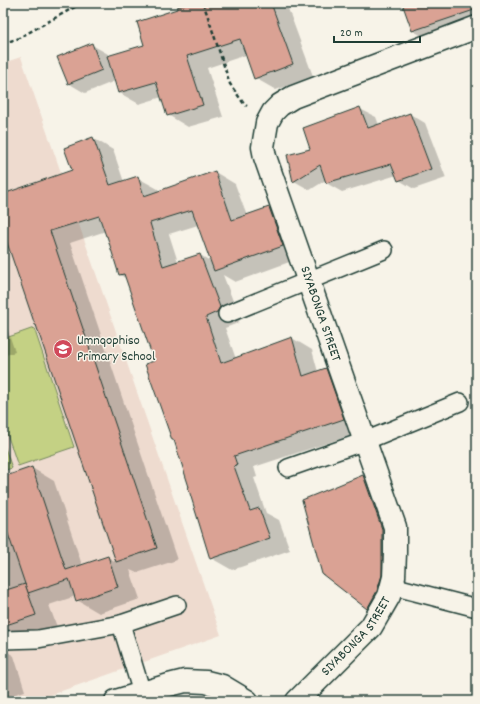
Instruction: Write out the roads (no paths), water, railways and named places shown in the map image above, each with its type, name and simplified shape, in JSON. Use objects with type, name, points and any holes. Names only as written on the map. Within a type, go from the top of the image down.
[{"type":"street","name":"SIYABONGA STREET","points":[[297,701],[371,628],[389,596],[394,578],[395,527],[265,157],[263,147],[267,123],[273,112],[280,105],[293,97],[477,27]]},
{"type":"street","points":[[116,701],[169,684],[185,681],[206,682],[222,686],[247,701]]},
{"type":"lane","points":[[227,314],[384,250]]},
{"type":"lane","points":[[288,468],[365,441],[460,402]]},
{"type":"lane","points":[[392,586],[477,608]]},
{"type":"lane","points":[[3,640],[38,639],[121,624],[177,605]]},
{"type":"lane","points":[[121,624],[142,693]]},
{"type":"place","name":"Umnqophiso Primary School","points":[[63,349]]}]
